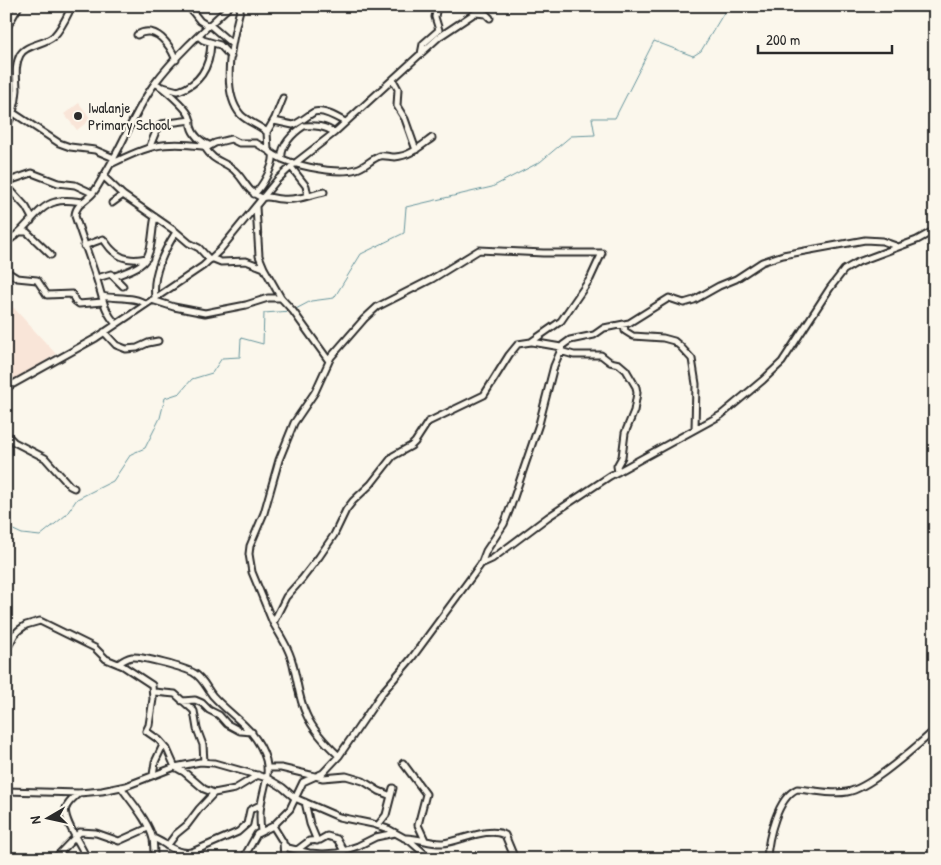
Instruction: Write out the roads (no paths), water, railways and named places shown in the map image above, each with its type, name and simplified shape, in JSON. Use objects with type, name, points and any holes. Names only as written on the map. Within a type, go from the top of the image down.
[{"type":"street","points":[[6,29],[19,6]]},
{"type":"street","points":[[6,128],[13,113],[16,100],[17,66],[20,56],[27,49],[53,37],[72,6]]},
{"type":"street","points":[[188,6],[200,20],[232,44]]},
{"type":"street","points":[[116,324],[109,316],[102,299],[84,246],[75,215],[76,210],[92,193],[111,164],[155,83],[198,36],[230,6]]},
{"type":"street","points":[[241,6],[232,44],[230,90],[232,103],[242,116],[267,132]]},
{"type":"street","points":[[420,54],[423,44],[438,30],[435,17],[437,6]]},
{"type":"street","points":[[6,388],[104,332],[210,259],[241,226],[277,180],[292,165],[334,133],[446,31],[475,12],[491,6]]},
{"type":"street","points":[[475,12],[486,14],[490,18]]},
{"type":"street","points":[[137,35],[147,32],[156,34],[168,44],[176,60]]},
{"type":"street","points":[[198,36],[211,43],[220,45],[231,58]]},
{"type":"street","points":[[162,87],[178,91],[199,79],[208,58],[211,43]]},
{"type":"street","points":[[393,80],[398,89],[397,106],[405,119],[416,150]]},
{"type":"street","points":[[155,83],[162,87],[186,111],[191,120],[192,130],[208,147],[214,160],[230,166],[254,194],[262,198],[266,196],[282,200],[295,200],[324,192]]},
{"type":"street","points":[[254,194],[265,181],[273,162],[267,142],[267,132],[274,121],[283,98]]},
{"type":"street","points":[[6,109],[58,143],[95,150],[114,158]]},
{"type":"street","points":[[274,121],[293,124],[314,112],[319,112],[329,114],[345,122]]},
{"type":"street","points":[[150,146],[161,124],[191,120]]},
{"type":"street","points":[[282,159],[284,146],[304,126],[315,126],[331,130],[334,133]]},
{"type":"street","points":[[111,164],[150,146],[178,143],[208,147],[226,139],[231,139],[239,143],[256,143],[292,165],[333,170],[353,170],[381,156],[401,156],[416,150],[432,138]]},
{"type":"street","points":[[292,165],[306,186],[308,196]]},
{"type":"street","points":[[31,222],[32,218],[26,207],[6,183],[32,173],[58,183],[75,185],[92,193]]},
{"type":"street","points":[[103,176],[124,195],[189,243],[199,248],[210,259],[224,262],[246,261],[264,268]]},
{"type":"street","points":[[112,203],[124,195]]},
{"type":"street","points":[[6,242],[21,232],[44,208],[54,202],[83,202]]},
{"type":"street","points":[[256,207],[257,248],[264,268],[281,298],[293,311],[329,361]]},
{"type":"street","points":[[114,276],[139,266],[147,258],[155,217]]},
{"type":"street","points":[[481,564],[492,559],[548,517],[618,472],[727,411],[779,366],[830,288],[844,270],[858,262],[917,240],[935,230]]},
{"type":"street","points":[[21,232],[27,232],[51,255]]},
{"type":"street","points":[[153,299],[163,253],[176,232]]},
{"type":"street","points":[[84,246],[103,239],[112,250],[128,260],[133,261],[147,258]]},
{"type":"street","points":[[243,859],[254,839],[284,816],[303,782],[328,768],[339,756],[382,693],[411,659],[481,564],[486,550],[504,524],[511,506],[539,424],[560,349],[565,342],[594,334],[608,326],[633,321],[669,298],[684,303],[697,299],[719,286],[736,279],[772,257],[857,241],[882,241],[897,246]]},
{"type":"street","points":[[339,756],[318,734],[306,715],[298,692],[292,662],[283,640],[273,623],[252,572],[249,552],[267,506],[278,460],[287,437],[297,417],[318,385],[329,361],[372,311],[410,289],[432,279],[476,250],[552,254],[602,253],[590,279],[563,319],[531,342]]},
{"type":"street","points":[[6,271],[17,278],[36,280],[40,283],[40,288],[47,295],[72,294],[75,301],[79,304],[102,299],[137,299],[145,304]]},
{"type":"street","points":[[96,278],[110,274],[122,286]]},
{"type":"street","points":[[153,299],[174,307],[205,313],[246,305],[268,298],[281,298]]},
{"type":"street","points":[[624,324],[625,331],[633,336],[664,338],[674,341],[692,359],[696,384],[695,430]]},
{"type":"street","points":[[104,332],[116,345],[126,350],[158,341]]},
{"type":"street","points":[[273,623],[286,597],[319,557],[339,526],[350,504],[371,484],[388,461],[397,453],[411,446],[428,422],[484,395],[514,347],[518,344],[531,342],[560,349],[571,354],[601,355],[610,362],[620,364],[626,370],[636,386],[636,393],[634,411],[625,432],[622,457],[617,466],[618,472]]},
{"type":"street","points":[[6,434],[14,442],[45,458],[74,488]]},
{"type":"street","points":[[6,651],[19,630],[31,623],[41,621],[95,648],[106,659],[151,684],[154,692],[151,716],[146,731],[163,745],[170,754],[175,767],[204,789],[214,794]]},
{"type":"street","points":[[118,664],[135,657],[194,672],[200,676],[214,698],[252,732],[262,749],[267,768],[267,778],[261,805],[261,832]]},
{"type":"street","points":[[154,692],[174,694],[195,713],[204,762]]},
{"type":"street","points":[[182,701],[195,700],[202,703],[235,729],[252,732]]},
{"type":"street","points":[[767,859],[771,829],[783,804],[794,791],[837,792],[856,789],[888,770],[935,730]]},
{"type":"street","points":[[153,775],[155,762],[163,745]]},
{"type":"street","points":[[6,791],[79,793],[102,791],[121,787],[175,767],[204,762],[224,765],[267,778],[282,786],[295,798],[340,817],[378,826],[395,833],[418,847],[425,857],[435,859]]},
{"type":"street","points":[[403,763],[426,794],[418,825],[425,840]]},
{"type":"street","points":[[267,768],[281,768],[323,778],[351,777],[363,781],[378,791],[391,796]]},
{"type":"street","points":[[166,846],[214,794],[235,788],[258,775]]},
{"type":"street","points":[[121,787],[153,838],[154,859]]},
{"type":"street","points":[[378,826],[386,815],[393,788]]},
{"type":"street","points":[[79,793],[68,804],[65,811],[67,821],[76,835],[86,859]]},
{"type":"street","points":[[304,802],[317,841]]},
{"type":"street","points":[[153,838],[175,851],[187,852],[235,834],[247,824],[250,810],[261,805]]},
{"type":"street","points":[[273,826],[284,845],[284,856],[291,859]]},
{"type":"street","points":[[54,859],[82,831],[119,840],[148,828]]},
{"type":"street","points":[[284,845],[288,848],[316,854],[331,854],[344,851],[376,837],[395,833]]},
{"type":"street","points":[[403,838],[443,843],[479,834],[504,834],[515,859]]},
{"type":"street","points":[[298,850],[309,841],[317,841],[330,836],[337,839],[344,851]]},
{"type":"street","points":[[331,854],[336,859]]},
{"type":"waterway","points":[[294,310],[311,301],[334,298],[361,254],[404,233],[406,207],[492,187],[540,162],[571,136],[595,135],[592,118],[615,118],[654,41],[693,56],[701,51],[728,6]]},
{"type":"waterway","points":[[6,528],[22,534],[40,536],[66,515],[77,499],[113,481],[131,454],[145,448],[160,418],[165,398],[180,393],[192,379],[212,373],[222,358],[240,357],[241,338],[263,344],[264,313],[291,311]]},
{"type":"place","name":"Iwalanje Primary School","points":[[78,116]]}]
